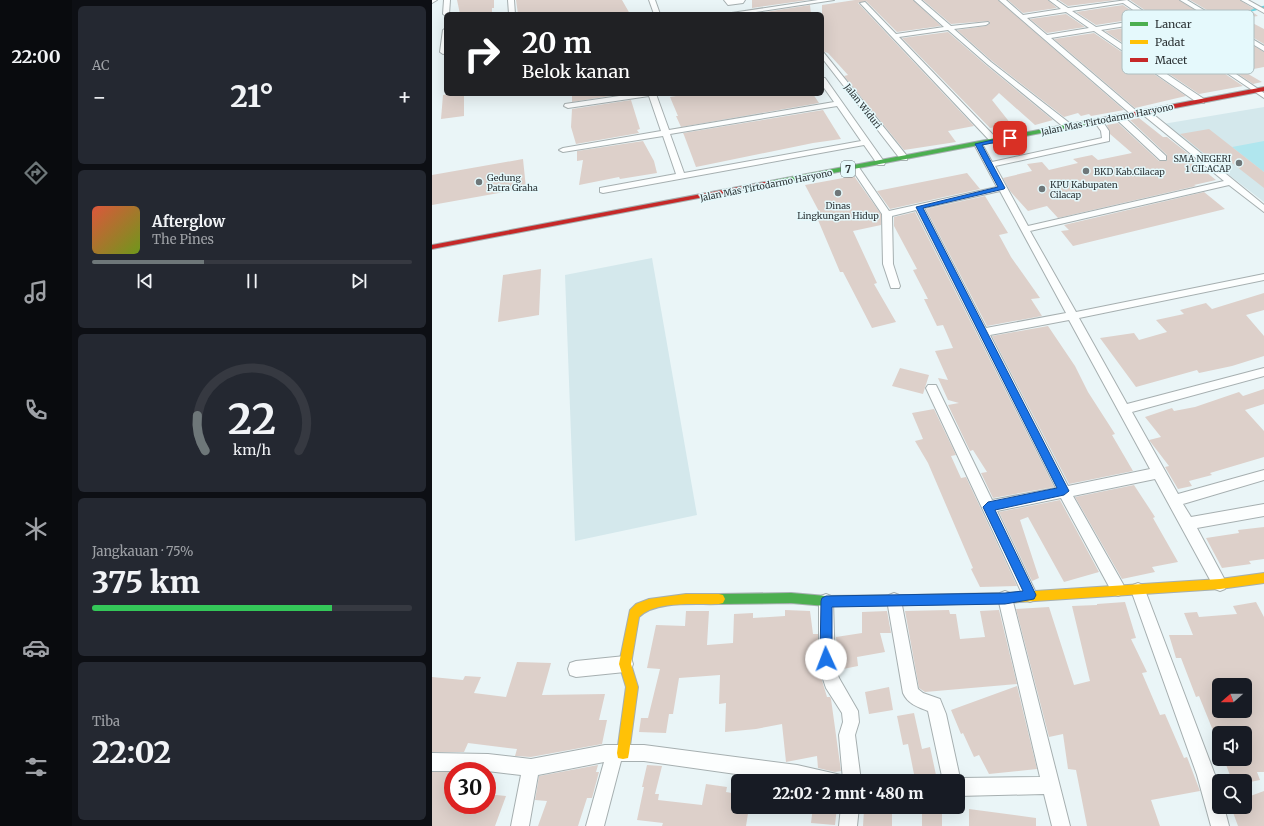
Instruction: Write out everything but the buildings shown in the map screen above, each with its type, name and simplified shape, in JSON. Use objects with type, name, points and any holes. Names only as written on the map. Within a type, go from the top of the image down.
[{"type":"main road","name":"Jalan Mas Tirtodarmo Haryono","points":[[432,247],[856,168],[1201,101],[1262,92]]},
{"type":"main road","points":[[619,753],[632,687],[625,664],[634,614],[637,609],[646,604],[680,600],[791,598],[826,601],[1005,598],[1118,589],[1138,590],[1262,582]]},
{"type":"street","points":[[446,12],[447,0]]},
{"type":"street","points":[[511,0],[512,12]]},
{"type":"street","points":[[652,0],[656,12]]},
{"type":"street","points":[[727,0],[731,4],[742,1],[749,11]]},
{"type":"street","points":[[742,12],[831,0]]},
{"type":"street","points":[[917,0],[989,63],[1069,126]]},
{"type":"street","points":[[1002,0],[1141,113],[1264,209]]},
{"type":"street","points":[[1052,0],[1122,47]]},
{"type":"street","points":[[1183,0],[1200,10]]},
{"type":"street","points":[[1244,0],[1261,9]]},
{"type":"street","points":[[1023,17],[1124,1],[1138,10]]},
{"type":"street","points":[[863,3],[995,141]]},
{"type":"street","points":[[773,8],[776,12]]},
{"type":"street","points":[[894,36],[986,23]]},
{"type":"street","points":[[1046,37],[1122,24]]},
{"type":"street","points":[[442,52],[444,41]]},
{"type":"street","points":[[1254,43],[1264,49]]},
{"type":"street","name":"Jalan Widuri","points":[[824,57],[904,158]]},
{"type":"street","points":[[1161,74],[1201,101]]},
{"type":"street","points":[[1235,74],[1262,92]]},
{"type":"street","points":[[824,83],[881,163]]},
{"type":"street","points":[[568,106],[635,96]]},
{"type":"street","points":[[653,96],[681,176]]},
{"type":"street","points":[[563,150],[838,104]]},
{"type":"street","points":[[1119,117],[1163,158]]},
{"type":"street","points":[[990,165],[1106,139],[1105,131],[1098,121]]},
{"type":"street","points":[[603,190],[866,142]]},
{"type":"street","points":[[978,144],[1220,584]]},
{"type":"street","points":[[856,168],[887,214],[888,264],[895,286]]},
{"type":"street","points":[[1025,229],[1231,182]]},
{"type":"street","points":[[887,214],[1002,188]]},
{"type":"street","points":[[919,207],[1064,491],[1118,589]]},
{"type":"street","points":[[983,332],[1072,316],[1264,277]]},
{"type":"street","points":[[1124,409],[1264,372]]},
{"type":"street","points":[[932,388],[1030,595]]},
{"type":"street","points":[[988,507],[1159,473]]},
{"type":"street","points":[[1174,501],[1264,475]]},
{"type":"street","points":[[1187,524],[1264,510]]},
{"type":"street","points":[[1138,590],[1206,776],[1220,826]]},
{"type":"street","points":[[1005,598],[1013,637],[1061,826]]},
{"type":"street","points":[[894,600],[911,693],[918,699],[934,705],[938,714],[951,774]]},
{"type":"street","points":[[826,601],[827,667],[832,682],[850,711],[851,722],[847,734],[851,774]]},
{"type":"street","points":[[576,669],[625,664]]},
{"type":"street","points":[[595,826],[619,753]]},
{"type":"street","points":[[432,762],[488,763],[530,768],[584,757],[619,753],[644,753],[797,774]]},
{"type":"street","points":[[520,826],[530,768]]},
{"type":"street","points":[[965,787],[1051,785]]},
{"type":"street","points":[[848,826],[849,814]]},
{"type":"shaded area","name":"SMA NEGERI 1 CILACAP","points":[[1264,107],[1264,202],[1163,124]]},
{"type":"shaded area","points":[[1264,141],[1264,172],[1232,147]]},
{"type":"shaded area","points":[[652,258],[697,515],[575,541],[565,275]]},
{"type":"waterway","points":[[1253,10],[1264,7]]},
{"type":"traffic: fast","points":[[770,183],[1091,122]]},
{"type":"traffic: fast","points":[[719,599],[791,598],[826,601],[911,600]]},
{"type":"traffic: slow","points":[[911,600],[1005,598],[1220,584],[1264,578]]},
{"type":"traffic: slow","points":[[623,753],[632,687],[625,664],[634,614],[640,608],[649,604],[660,602],[686,599],[719,599]]},
{"type":"traffic: jam","points":[[1091,122],[1264,89]]},
{"type":"traffic: jam","points":[[432,247],[770,183]]},
{"type":"place","name":"SMA NEGERI 1 CILACAP","points":[[1239,163]]},
{"type":"place","name":"BKD Kab.Cilacap","points":[[1086,171]]},
{"type":"place","name":"Gedung Patra Graha","points":[[479,182]]},
{"type":"place","name":"KPU Kabupaten Cilacap","points":[[1042,189]]},
{"type":"place","name":"Dinas Lingkungan Hidup","points":[[838,193]]},
{"type":"route","points":[[826,659],[826,601],[1005,598],[1030,595],[988,507],[1064,491],[919,207],[1002,188],[978,144],[1010,138]]}]
